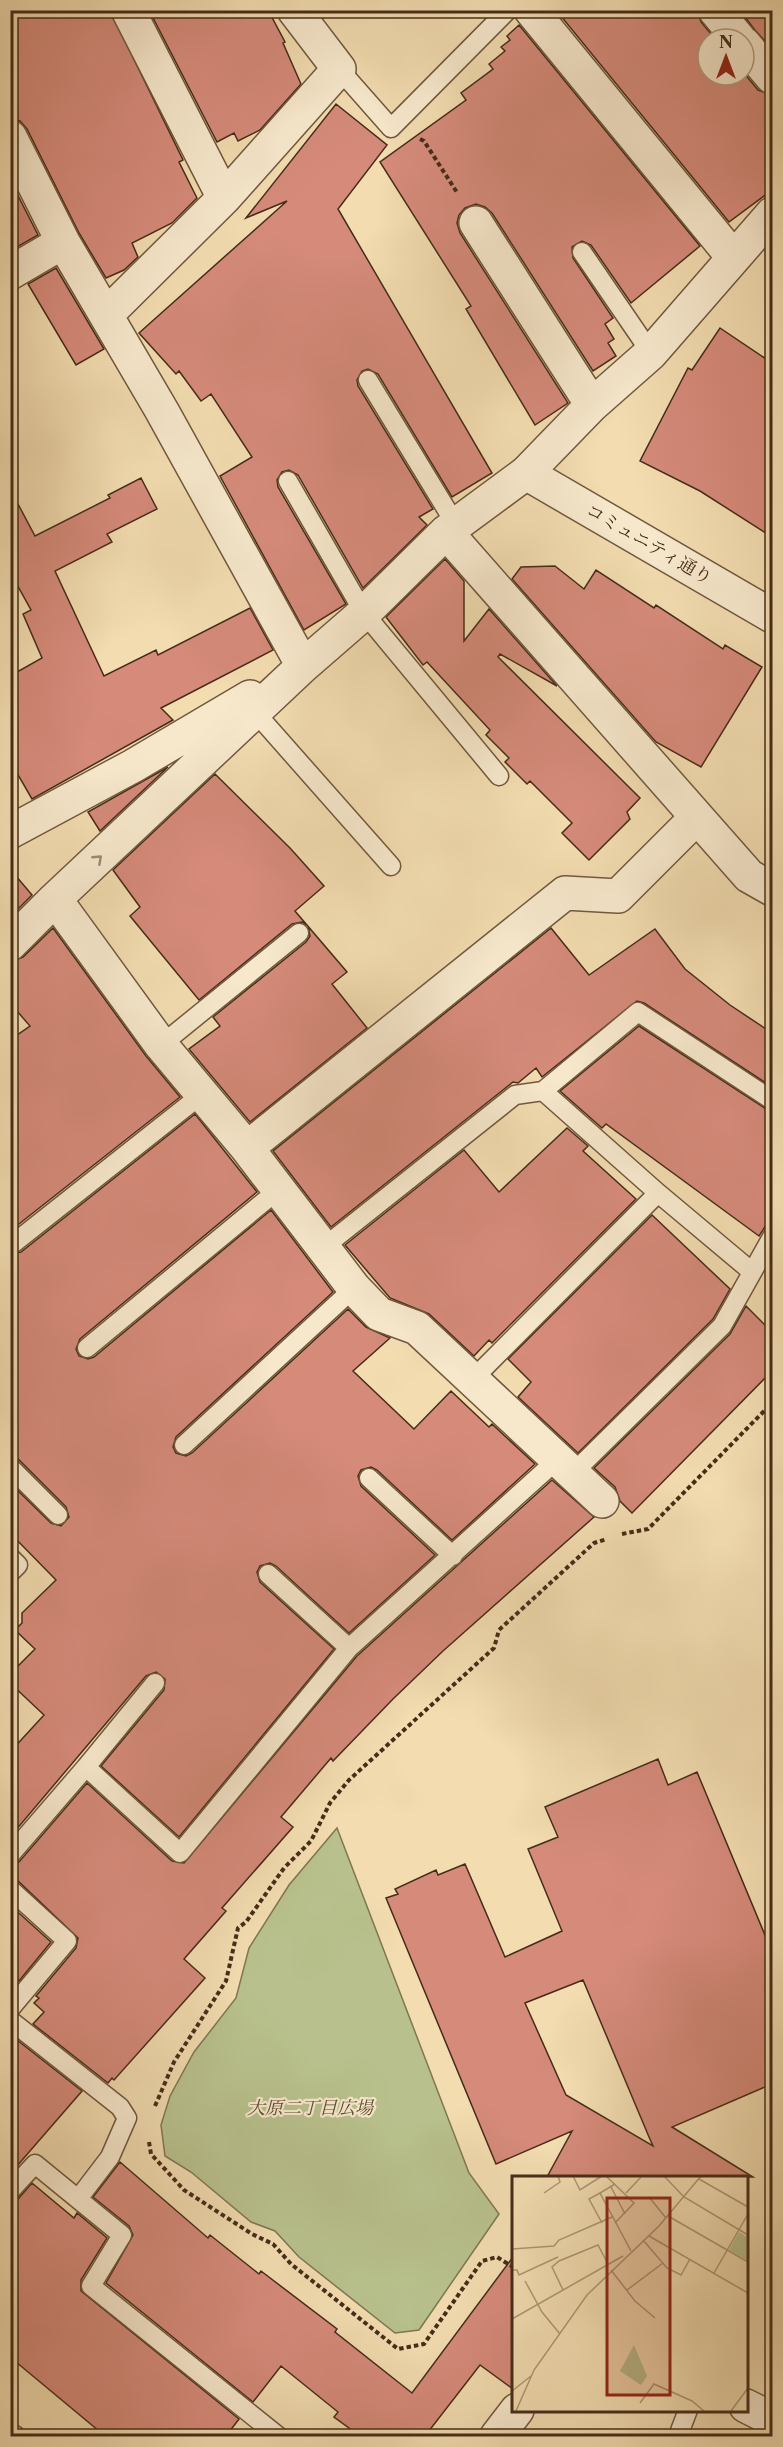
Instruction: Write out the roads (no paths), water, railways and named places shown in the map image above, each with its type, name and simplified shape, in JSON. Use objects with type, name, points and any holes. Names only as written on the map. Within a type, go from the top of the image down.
[{"type":"street","points":[[128,10],[224,198]]},
{"type":"street","points":[[106,315],[224,198],[339,69],[294,10]]},
{"type":"street","points":[[531,10],[733,257]]},
{"type":"street","points":[[715,10],[729,27]]},
{"type":"street","points":[[756,58],[772,77]]},
{"type":"street","points":[[10,137],[63,242],[303,666]]},
{"type":"street","points":[[476,223],[592,405]]},
{"type":"street","points":[[10,944],[254,711],[364,613],[451,529],[526,473],[592,405],[651,353],[733,257],[768,226]]},
{"type":"street","points":[[10,273],[63,242]]},
{"type":"street","name":"コミュニティ通り","points":[[526,473],[772,616]]},
{"type":"street","points":[[451,529],[748,876],[772,889]]},
{"type":"street","points":[[12,828],[133,766],[303,666]]},
{"type":"street","points":[[247,1148],[565,893],[618,896],[697,817]]},
{"type":"street","points":[[55,899],[161,1046],[247,1148],[354,1288],[379,1314],[417,1328],[602,1501]]},
{"type":"street","points":[[747,2406],[772,2419]]},
{"type":"street","points":[[497,2436],[516,2411]]},
{"type":"lane","points":[[339,69],[392,128],[508,10]]},
{"type":"lane","points":[[582,252],[651,353]]},
{"type":"lane","points":[[368,380],[451,529]]},
{"type":"lane","points":[[288,482],[364,613],[499,776]]},
{"type":"lane","points":[[254,711],[391,866]]},
{"type":"lane","points":[[161,1046],[299,933]]},
{"type":"lane","points":[[324,1247],[515,1095],[543,1091],[638,1012],[772,1100]]},
{"type":"lane","points":[[543,1091],[658,1193],[751,1271]]},
{"type":"lane","points":[[14,1243],[201,1095]]},
{"type":"lane","points":[[87,1348],[278,1190]]},
{"type":"lane","points":[[472,1380],[658,1193]]},
{"type":"lane","points":[[86,1767],[180,1853],[349,1648],[453,1556],[565,1466],[722,1326],[772,1237]]},
{"type":"lane","points":[[184,1445],[354,1288]]},
{"type":"lane","points":[[10,1467],[58,1515]]},
{"type":"lane","points":[[369,1478],[453,1556]]},
{"type":"lane","points":[[10,1557],[18,1565],[10,1573]]},
{"type":"lane","points":[[268,1574],[349,1648]]},
{"type":"lane","points":[[10,1855],[155,1683]]},
{"type":"lane","points":[[10,1889],[67,1941],[10,2009]]},
{"type":"lane","points":[[10,2020],[120,2107],[127,2118],[111,2157],[78,2199]]},
{"type":"lane","points":[[10,2191],[36,2164],[122,2235],[92,2286],[278,2436]]},
{"type":"lane","points":[[678,2436],[687,2411]]},
{"type":"park label","name":"大原二丁目広場","points":[[310,2108]]}]
